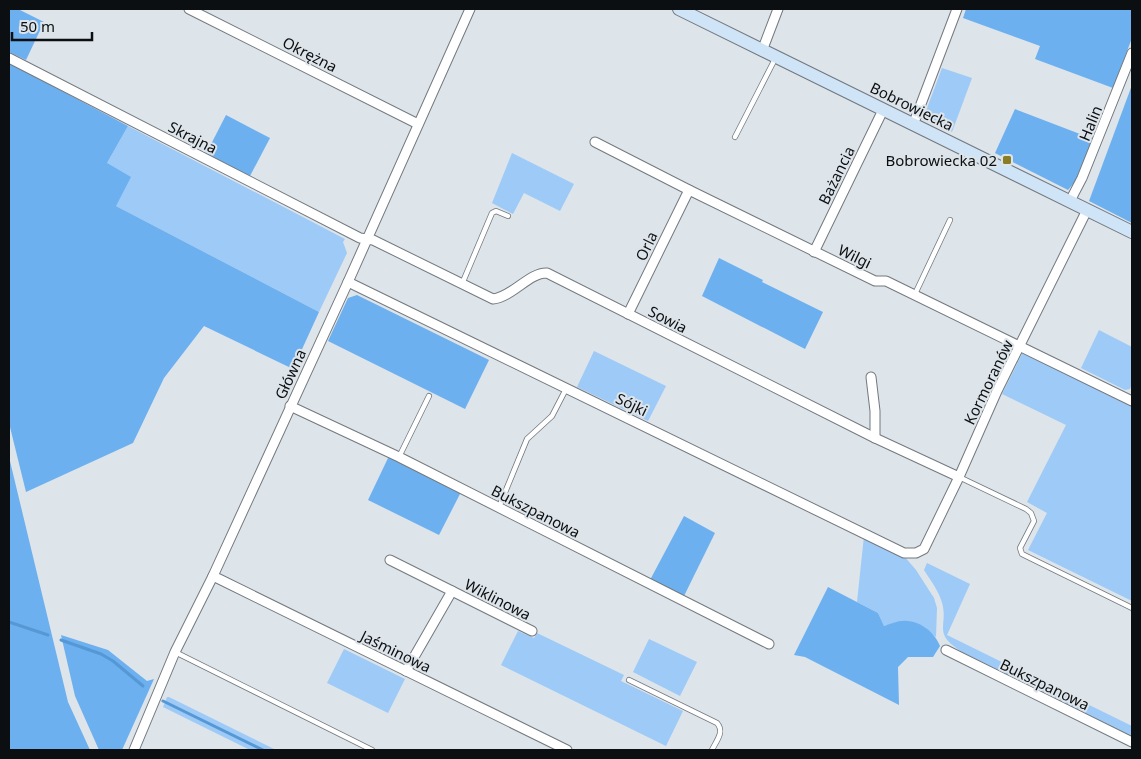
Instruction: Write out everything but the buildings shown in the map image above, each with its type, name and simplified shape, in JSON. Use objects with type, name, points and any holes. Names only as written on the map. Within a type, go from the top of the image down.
[{"type":"street","name":"Okrężna","points":[[190,9],[418,124]]},
{"type":"street","name":"Główna","points":[[134,750],[175,652],[348,282],[366,238],[470,9]]},
{"type":"street","name":"Bobrowiecka","points":[[679,9],[1132,232]]},
{"type":"street","points":[[762,50],[778,9]]},
{"type":"street","points":[[913,125],[957,9]]},
{"type":"street","name":"Halin","points":[[1070,201],[1082,178],[1132,53]]},
{"type":"street","name":"Skrajna","points":[[9,58],[360,238],[366,238]]},
{"type":"street","name":"Bażancia","points":[[814,252],[883,110]]},
{"type":"street","name":"Wilgi","points":[[595,142],[814,252],[875,281],[886,281],[1132,399]]},
{"type":"street","name":"Orla","points":[[628,314],[690,190]]},
{"type":"street","name":"Kormoranów","points":[[904,553],[916,553],[924,549],[998,391],[1087,210]]},
{"type":"street","name":"Sowia","points":[[366,238],[494,299],[502,298],[537,275],[547,273],[875,438],[959,477]]},
{"type":"street","name":"Sójki","points":[[348,282],[904,553]]},
{"type":"street","points":[[871,377],[875,411],[875,438]]},
{"type":"street","name":"Bukszpanowa","points":[[290,406],[399,457],[769,644]]},
{"type":"street","name":"Wiklinowa","points":[[390,560],[532,631]]},
{"type":"street","name":"Jaśminowa","points":[[212,576],[567,750]]},
{"type":"street","name":"Wiklinowa","points":[[406,671],[452,591]]},
{"type":"street","name":"Bukszpanowa","points":[[946,650],[1132,742]]},
{"type":"lane","points":[[734,137],[776,58]]},
{"type":"lane","points":[[462,284],[492,213],[496,211],[508,216]]},
{"type":"lane","points":[[914,295],[950,220]]},
{"type":"lane","points":[[499,507],[527,439],[552,416],[566,388]]},
{"type":"lane","points":[[399,457],[429,396]]},
{"type":"lane","points":[[959,477],[1031,513],[1034,521],[1020,548],[1022,554],[1132,608]]},
{"type":"lane","points":[[175,652],[372,750]]},
{"type":"lane","points":[[629,680],[717,723],[721,728],[721,732],[712,750]]},
{"type":"shaded area","points":[[9,9],[18,9],[44,22],[26,60],[9,52]]},
{"type":"shaded area","points":[[966,9],[1132,9],[1132,38],[1113,88],[1035,59],[1040,46],[963,18]]},
{"type":"shaded area","points":[[9,63],[128,126],[107,163],[131,177],[116,206],[319,312],[293,369],[204,326],[164,378],[133,443],[26,492],[9,423]]},
{"type":"shaded area","points":[[942,68],[972,78],[952,132],[923,119]]},
{"type":"shaded area","points":[[1132,85],[1132,223],[1089,201]]},
{"type":"shaded area","points":[[1015,109],[1093,139],[1078,178],[1068,190],[995,153]]},
{"type":"shaded area","points":[[226,115],[270,138],[250,176],[206,154]]},
{"type":"shaded area","points":[[128,126],[345,239],[343,242],[347,253],[319,312],[116,206],[107,163]]},
{"type":"shaded area","points":[[512,153],[574,184],[560,211],[524,193],[513,214],[492,203]]},
{"type":"shaded area","points":[[719,258],[823,312],[805,349],[702,296]]},
{"type":"shaded area","points":[[357,295],[489,360],[465,409],[328,341],[348,298]]},
{"type":"shaded area","points":[[1099,330],[1132,347],[1132,384],[1130,389],[1125,390],[1081,368]]},
{"type":"shaded area","points":[[1024,350],[1132,404],[1132,601],[1028,550],[1047,513],[1027,502],[1066,425],[1002,394]]},
{"type":"shaded area","points":[[594,351],[666,386],[648,421],[577,387]]},
{"type":"shaded area","points":[[389,456],[461,492],[439,535],[368,500]]},
{"type":"shaded area","points":[[9,457],[68,702],[90,750],[9,750]]},
{"type":"shaded area","points":[[684,516],[715,533],[684,596],[650,580]]},
{"type":"shaded area","points":[[864,536],[904,556],[916,570],[934,598],[937,608],[936,637],[912,623],[906,622],[884,626],[878,613],[857,602]]},
{"type":"shaded area","points":[[927,563],[970,584],[947,635],[1132,726],[1132,736],[964,653],[953,645],[944,633],[944,615],[940,597],[924,570]]},
{"type":"shaded area","points":[[828,587],[878,613],[884,626],[901,621],[913,622],[927,629],[938,641],[940,646],[933,657],[908,657],[898,667],[899,705],[805,657],[794,655]]},
{"type":"shaded area","points":[[518,631],[534,638],[537,633],[624,675],[621,681],[683,711],[666,746],[501,665]]},
{"type":"shaded area","points":[[61,635],[108,650],[147,681],[154,679],[122,750],[99,750],[75,696]]},
{"type":"shaded area","points":[[649,639],[697,662],[680,696],[633,672]]},
{"type":"shaded area","points":[[344,649],[405,679],[388,713],[327,683]]},
{"type":"shaded area","points":[[167,697],[276,750],[250,750],[163,707]]},
{"type":"waterway","points":[[9,622],[48,635]]},
{"type":"waterway","points":[[61,640],[101,654],[113,661],[143,686]]},
{"type":"waterway","points":[[163,701],[263,750]]},
{"type":"place","name":"Bobrowiecka 02","points":[[1007,160]]}]
